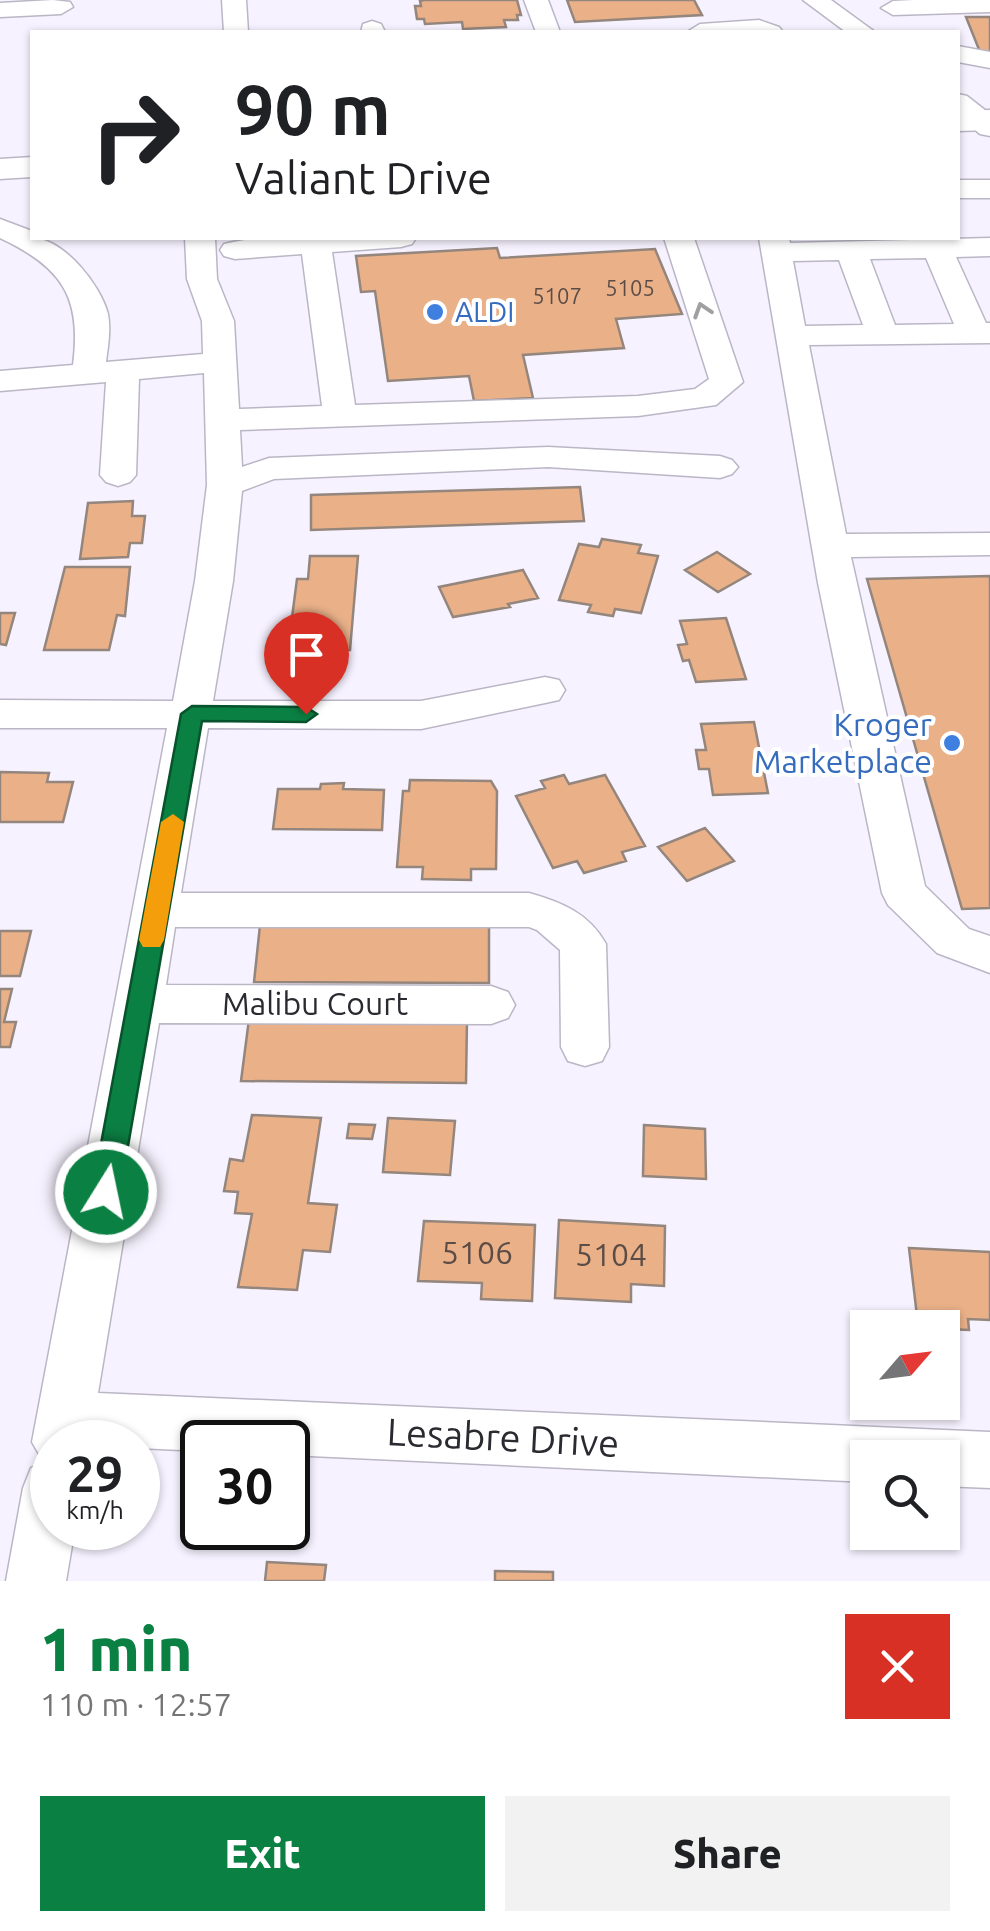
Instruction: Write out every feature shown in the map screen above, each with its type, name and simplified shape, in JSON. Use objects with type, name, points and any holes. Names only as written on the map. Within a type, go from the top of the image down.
[{"type":"main road","points":[[960,93],[978,114]]},
{"type":"main road","points":[[0,138],[30,136]]},
{"type":"main road","points":[[0,169],[30,167]]},
{"type":"street","points":[[234,0],[236,30]]},
{"type":"street","points":[[536,0],[547,30]]},
{"type":"street","points":[[740,0],[765,30]]},
{"type":"street","points":[[815,0],[859,30]]},
{"type":"street","points":[[0,10],[31,4],[60,13]]},
{"type":"street","points":[[887,4],[990,5]]},
{"type":"street","points":[[887,4],[923,30]]},
{"type":"street","points":[[960,54],[990,60]]},
{"type":"street","points":[[960,189],[990,189]]},
{"type":"street","points":[[0,228],[70,272],[93,316],[106,372],[118,475]]},
{"type":"street","points":[[65,1420],[192,714],[224,485],[219,342],[202,279],[200,240]]},
{"type":"street","points":[[219,342],[235,275],[235,244],[344,240]]},
{"type":"street","points":[[222,420],[638,406],[704,398],[726,382],[680,240]]},
{"type":"street","points":[[315,241],[340,415]]},
{"type":"street","points":[[790,336],[982,333],[943,244],[775,245],[790,336],[831,546],[904,893],[954,941],[990,955]]},
{"type":"street","points":[[860,246],[883,335]]},
{"type":"street","points":[[0,381],[106,372],[219,342]]},
{"type":"street","points":[[224,485],[269,470],[548,458],[720,467]]},
{"type":"street","points":[[831,546],[990,544]]},
{"type":"street","points":[[0,714],[421,715],[545,690]]},
{"type":"street","points":[[157,910],[529,910],[553,917],[583,944],[585,1047]]},
{"type":"street","name":"Malibu Court","points":[[140,1004],[490,1005]]},
{"type":"street","name":"Lesabre Drive","points":[[160,1433],[850,1455]]},
{"type":"street","name":"Lesabre Drive","points":[[960,1459],[990,1460]]},
{"type":"street","points":[[36,1581],[41,1550]]},
{"type":"building","points":[[424,0],[517,0],[521,15],[517,15],[518,20],[504,20],[506,27],[463,29],[462,22],[425,24],[424,19],[417,19],[415,6],[421,6],[420,1]]},
{"type":"building","points":[[567,0],[694,0],[702,15],[575,22]]},
{"type":"building","points":[[966,17],[990,17],[990,52],[980,52]]},
{"type":"building","points":[[497,248],[500,258],[655,249],[682,314],[616,319],[624,348],[523,355],[533,398],[474,401],[469,376],[388,381],[375,291],[361,292],[356,256]]},
{"type":"building","points":[[580,487],[584,521],[311,530],[311,495]]},
{"type":"building","points":[[133,501],[132,516],[145,516],[142,543],[130,543],[128,557],[80,559],[88,503]]},
{"type":"building","points":[[602,539],[641,545],[638,553],[658,556],[641,613],[615,609],[613,616],[588,612],[591,605],[559,600],[579,544],[599,547]]},
{"type":"building","points":[[717,552],[750,574],[718,592],[685,570]]},
{"type":"building","points":[[310,556],[358,556],[350,650],[299,650],[303,625],[291,625],[297,579],[308,579]]},
{"type":"building","points":[[65,567],[130,567],[125,616],[117,615],[109,650],[44,650]]},
{"type":"building","points":[[523,570],[538,598],[508,604],[510,607],[453,617],[439,587]]},
{"type":"building","name":"Kroger Marketplace","points":[[990,576],[990,908],[962,909],[867,579]]},
{"type":"building","points":[[0,613],[15,613],[6,645],[0,644]]},
{"type":"building","points":[[726,618],[746,679],[696,682],[689,660],[683,661],[678,645],[687,644],[680,621]]},
{"type":"building","points":[[754,722],[768,793],[713,795],[709,769],[699,769],[696,750],[706,750],[701,724]]},
{"type":"building","points":[[0,772],[49,773],[47,782],[73,782],[63,822],[0,822]]},
{"type":"building","points":[[564,775],[569,784],[605,775],[645,846],[622,852],[626,861],[584,873],[577,861],[553,868],[516,796],[545,788],[541,781]]},
{"type":"building","points":[[410,780],[491,781],[497,791],[496,869],[471,869],[471,880],[422,879],[423,867],[397,867],[403,791],[409,791]]},
{"type":"building","points":[[344,783],[343,789],[384,790],[382,830],[273,829],[278,789],[320,789],[321,784]]},
{"type":"building","points":[[705,828],[734,861],[687,881],[658,847]]},
{"type":"building","points":[[260,925],[489,925],[489,983],[254,982]]},
{"type":"building","points":[[0,931],[31,931],[20,976],[0,976]]},
{"type":"building","points":[[0,989],[12,989],[4,1022],[16,1022],[10,1047],[0,1047]]},
{"type":"building","points":[[249,1019],[467,1021],[466,1083],[241,1081]]},
{"type":"building","points":[[252,1115],[321,1118],[308,1203],[337,1205],[330,1252],[303,1250],[297,1290],[238,1287],[252,1214],[235,1213],[238,1192],[224,1191],[230,1159],[243,1161]]},
{"type":"building","points":[[388,1118],[455,1121],[450,1175],[383,1172]]},
{"type":"building","points":[[349,1124],[375,1125],[372,1139],[347,1138]]},
{"type":"building","points":[[644,1125],[705,1129],[706,1179],[643,1176]]},
{"type":"building","points":[[559,1220],[665,1226],[664,1286],[631,1284],[631,1302],[555,1298]]},
{"type":"building","points":[[424,1221],[535,1225],[532,1301],[481,1299],[482,1283],[418,1281]]},
{"type":"building","points":[[909,1248],[990,1252],[990,1320],[968,1319],[969,1330],[960,1330],[960,1310],[916,1310]]},
{"type":"building","points":[[267,1562],[326,1565],[324,1581],[265,1581]]},
{"type":"building","points":[[495,1571],[553,1572],[553,1581],[495,1581]]},
{"type":"slow traffic","points":[[151,940],[173,822]]},
{"type":"place","name":"ALDI","points":[[435,312]]},
{"type":"place","name":"Kroger Marketplace","points":[[952,743]]},
{"type":"route","points":[[106,1192],[192,714],[306,714]]}]
